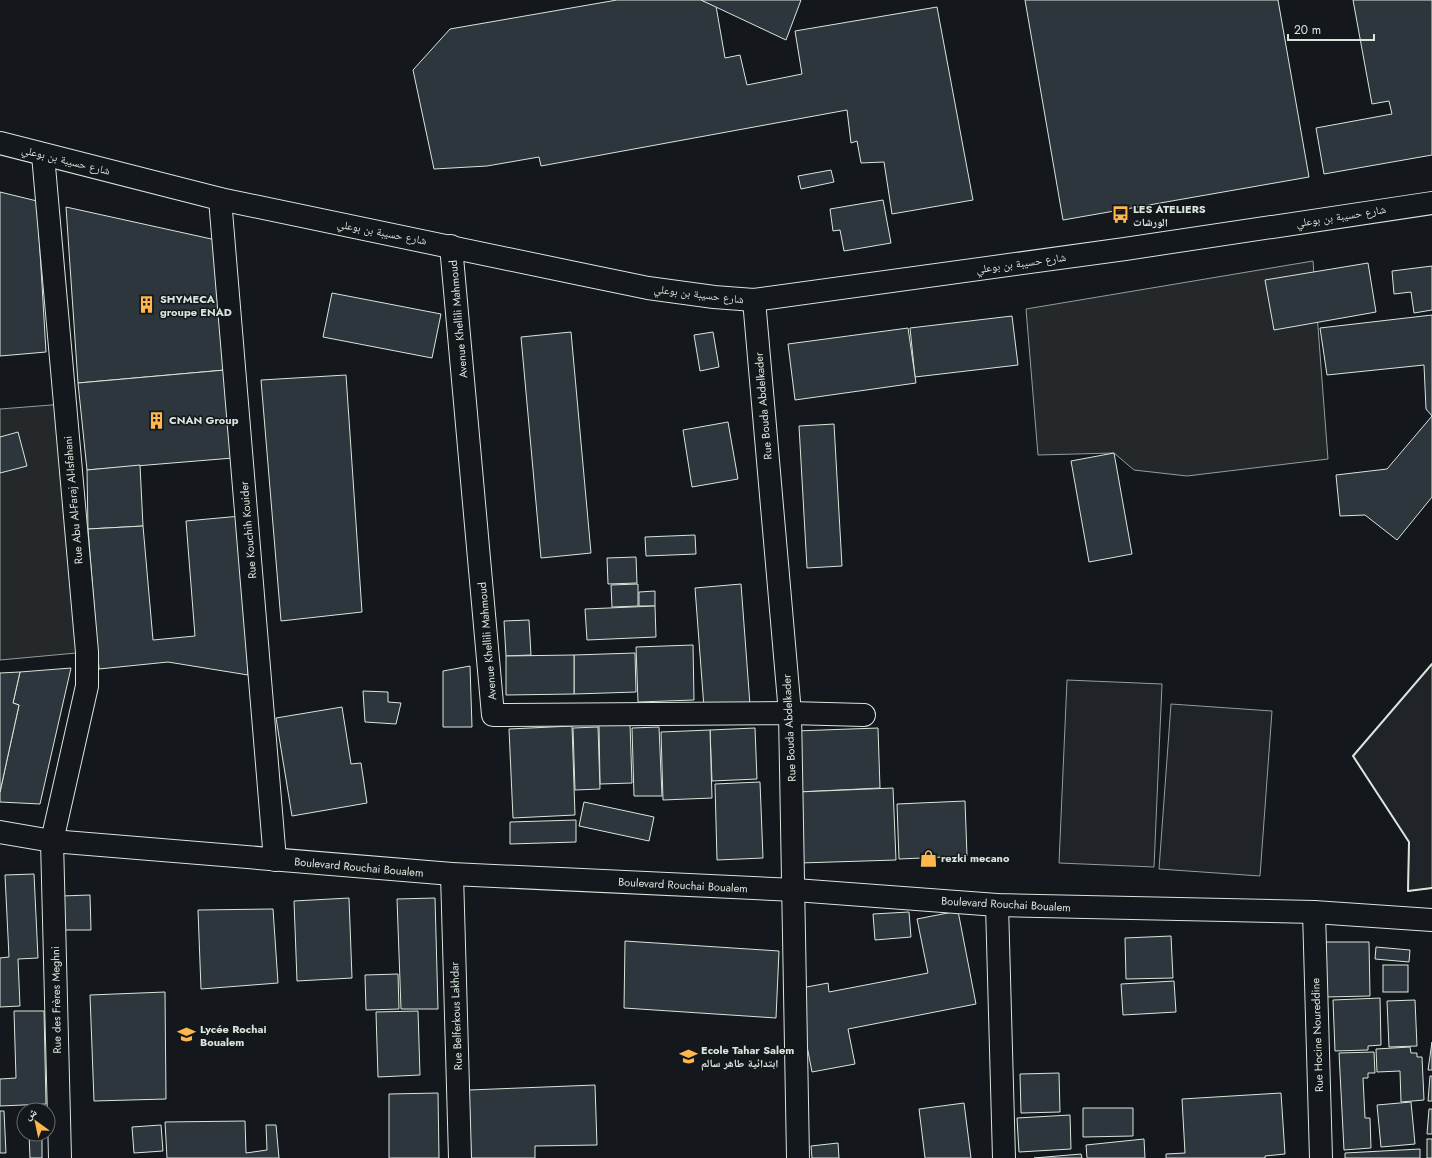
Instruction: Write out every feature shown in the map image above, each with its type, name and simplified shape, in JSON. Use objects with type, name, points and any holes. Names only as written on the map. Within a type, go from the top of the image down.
[{"type":"street","name":"شارع حسيبة بن بوعلي","points":[[0,143],[220,199],[452,246],[648,288],[714,297],[754,300],[1118,250],[1432,203]]},
{"type":"street","name":"Rue Abu Al-Faraj Al-Isfahani","points":[[43,155],[87,652],[87,686],[52,842]]},
{"type":"street","name":"Rue Kouchih Kouider","points":[[220,199],[275,860]]},
{"type":"street","name":"Avenue Khellili Mahmoud","points":[[452,246],[493,715],[790,713],[864,715]]},
{"type":"street","name":"Rue Bouda Abdelkader","points":[[754,300],[790,713],[798,1158]]},
{"type":"street","name":"Boulevard Rouchai Boualem","points":[[0,832],[52,842],[452,874],[794,890],[997,905],[1314,912],[1432,920]]},
{"type":"street","name":"Rue des Frères Meghni","points":[[52,842],[60,1158]]},
{"type":"street","name":"Rue Belferkous Lakhdar","points":[[452,874],[460,1158]]},
{"type":"street","points":[[997,905],[1004,1158]]},
{"type":"street","name":"Rue Hocine Noureddine","points":[[1314,912],[1321,1158]]},
{"type":"shaded area","points":[[1313,261],[1328,459],[1187,476],[1134,470],[1114,453],[1038,455],[1026,309]]},
{"type":"shaded area","points":[[64,404],[87,652],[0,660],[0,409]]},
{"type":"shaded area","points":[[1432,664],[1432,888],[1408,891],[1409,842],[1353,756]]},
{"type":"shaded area","points":[[1067,680],[1162,684],[1154,867],[1059,863]]},
{"type":"shaded area","points":[[1171,704],[1272,711],[1260,876],[1159,869]]},
{"type":"building","points":[[617,0],[701,0],[716,6],[725,58],[740,55],[747,85],[802,74],[795,31],[937,7],[973,200],[892,214],[884,162],[861,163],[857,141],[851,143],[847,110],[541,166],[539,157],[487,166],[434,169],[413,70],[450,29]]},
{"type":"building","points":[[701,0],[801,0],[786,40]]},
{"type":"building","points":[[1025,0],[1278,0],[1309,177],[1063,220]]},
{"type":"building","points":[[1353,0],[1432,0],[1432,155],[1324,174],[1316,128],[1392,114],[1389,101],[1372,104]]},
{"type":"building","points":[[831,170],[834,182],[801,189],[798,176]]},
{"type":"building","points":[[0,192],[37,201],[46,352],[0,356]]},
{"type":"building","points":[[883,200],[891,243],[844,251],[840,230],[833,231],[830,209]]},
{"type":"building","name":"SHYMECA groupe ENAD","points":[[66,207],[216,240],[225,370],[78,383]]},
{"type":"building","points":[[1368,263],[1376,312],[1274,330],[1265,280]]},
{"type":"building","points":[[1432,266],[1432,310],[1414,313],[1411,292],[1394,294],[1392,271]]},
{"type":"building","points":[[332,293],[441,314],[432,358],[323,337]]},
{"type":"building","points":[[1432,315],[1432,416],[1426,409],[1424,365],[1327,375],[1320,328]]},
{"type":"building","points":[[1012,316],[1018,365],[915,377],[910,328]]},
{"type":"building","points":[[908,328],[916,383],[795,400],[788,344]]},
{"type":"building","points":[[571,332],[591,553],[541,558],[521,337]]},
{"type":"building","points":[[713,332],[719,367],[700,371],[694,335]]},
{"type":"building","name":"CNAN Group","points":[[225,370],[233,458],[87,470],[78,383]]},
{"type":"building","points":[[346,375],[362,612],[281,621],[261,380]]},
{"type":"building","points":[[1432,416],[1432,497],[1397,540],[1365,515],[1340,516],[1336,475],[1387,469]]},
{"type":"building","points":[[728,422],[738,479],[692,487],[683,430]]},
{"type":"building","points":[[834,424],[842,566],[807,568],[799,426]]},
{"type":"building","points":[[18,432],[27,466],[0,473],[0,437]]},
{"type":"building","points":[[1114,453],[1132,554],[1089,562],[1071,461]]},
{"type":"building","points":[[140,465],[143,526],[88,529],[87,470]]},
{"type":"building","points":[[241,516],[248,675],[168,662],[99,669],[88,529],[143,526],[153,640],[195,636],[186,521]]},
{"type":"building","points":[[695,535],[696,554],[646,556],[645,537]]},
{"type":"building","points":[[636,557],[637,583],[608,584],[607,558]]},
{"type":"building","points":[[638,584],[638,606],[612,607],[611,585]]},
{"type":"building","points":[[741,584],[750,705],[704,708],[695,588]]},
{"type":"building","points":[[655,591],[655,606],[639,606],[639,592]]},
{"type":"building","points":[[655,606],[656,637],[587,640],[585,609]]},
{"type":"building","points":[[529,620],[531,655],[506,656],[504,621]]},
{"type":"building","points":[[693,645],[694,700],[638,702],[636,647]]},
{"type":"building","points":[[635,653],[636,692],[574,694],[574,655]]},
{"type":"building","points":[[574,655],[574,694],[506,695],[506,656]]},
{"type":"building","points":[[470,666],[472,727],[443,727],[443,671]]},
{"type":"building","points":[[71,668],[40,804],[0,802],[0,792],[19,705],[13,703],[20,672]]},
{"type":"building","points":[[20,672],[13,703],[19,705],[0,792],[0,673]]},
{"type":"building","points":[[363,691],[388,692],[388,702],[401,703],[396,724],[365,722]]},
{"type":"building","points":[[342,707],[351,764],[361,763],[367,803],[292,816],[276,718]]},
{"type":"building","points":[[630,724],[632,783],[600,784],[599,725]]},
{"type":"building","points":[[572,726],[575,815],[513,818],[509,729]]},
{"type":"building","points":[[598,727],[600,789],[575,790],[573,728]]},
{"type":"building","points":[[659,727],[662,796],[634,796],[632,728]]},
{"type":"building","points":[[755,728],[757,779],[712,781],[710,730]]},
{"type":"building","points":[[878,728],[880,788],[798,792],[795,731]]},
{"type":"building","points":[[710,730],[712,798],[663,800],[661,732]]},
{"type":"building","points":[[760,782],[763,858],[717,860],[715,784]]},
{"type":"building","points":[[893,788],[896,860],[800,863],[798,792]]},
{"type":"building","points":[[965,801],[967,856],[899,859],[897,804]]},
{"type":"building","points":[[584,802],[654,817],[649,841],[579,826]]},
{"type":"building","points":[[576,820],[576,842],[510,844],[510,822]]},
{"type":"building","points":[[34,874],[38,958],[18,959],[20,1006],[0,1007],[0,958],[9,957],[5,875]]},
{"type":"building","points":[[90,895],[91,930],[62,930],[61,896]]},
{"type":"building","points":[[349,898],[352,978],[297,981],[294,901]]},
{"type":"building","points":[[435,898],[438,1009],[401,1009],[397,899]]},
{"type":"building","points":[[273,909],[278,983],[201,989],[198,910]]},
{"type":"building","points":[[958,911],[976,1004],[848,1029],[855,1064],[812,1072],[796,989],[828,983],[829,992],[928,973],[917,919]]},
{"type":"building","points":[[909,912],[911,937],[875,940],[873,914]]},
{"type":"building","points":[[1171,936],[1173,978],[1126,979],[1125,938]]},
{"type":"building","points":[[625,941],[779,951],[776,1018],[624,1008]]},
{"type":"building","points":[[1325,942],[1369,942],[1370,996],[1326,997]]},
{"type":"building","points":[[1376,947],[1410,950],[1409,962],[1375,959]]},
{"type":"building","points":[[1383,965],[1408,965],[1408,992],[1383,992]]},
{"type":"building","points":[[398,974],[399,1009],[366,1010],[365,975]]},
{"type":"building","points":[[1174,981],[1176,1012],[1123,1015],[1121,984]]},
{"type":"building","points":[[165,992],[166,1099],[94,1101],[90,995]]},
{"type":"building","points":[[1380,998],[1381,1045],[1368,1046],[1368,1050],[1335,1051],[1333,1000]]},
{"type":"building","points":[[1415,1000],[1417,1046],[1389,1047],[1387,1001]]},
{"type":"building","points":[[14,1011],[44,1011],[46,1102],[16,1102],[16,1105],[0,1106],[0,1079],[16,1078]]},
{"type":"building","points":[[418,1011],[420,1075],[378,1077],[376,1012]]},
{"type":"building","points":[[1432,1042],[1432,1070],[1428,1070]]},
{"type":"building","points":[[1410,1047],[1411,1053],[1417,1053],[1417,1057],[1422,1057],[1424,1100],[1401,1102],[1400,1071],[1377,1072],[1376,1049]]},
{"type":"building","points":[[1374,1052],[1375,1073],[1368,1073],[1368,1078],[1363,1078],[1365,1118],[1370,1118],[1371,1148],[1344,1150],[1339,1053]]},
{"type":"building","points":[[1059,1073],[1060,1112],[1021,1113],[1020,1074]]},
{"type":"building","points":[[1430,1076],[1432,1076],[1432,1101],[1428,1101]]},
{"type":"building","points":[[595,1085],[597,1145],[535,1146],[535,1158],[471,1158],[469,1090]]},
{"type":"building","points":[[438,1093],[439,1158],[389,1158],[389,1094]]},
{"type":"building","points":[[1281,1093],[1285,1154],[1265,1156],[1265,1158],[1166,1158],[1166,1154],[1185,1153],[1182,1099]]},
{"type":"building","points":[[1411,1102],[1415,1144],[1381,1147],[1377,1105]]},
{"type":"building","points":[[964,1103],[971,1158],[925,1158],[919,1109]]},
{"type":"building","points":[[1083,1108],[1133,1108],[1133,1136],[1083,1137]]},
{"type":"building","points":[[1429,1109],[1432,1109],[1432,1134],[1427,1134]]},
{"type":"building","points":[[0,1111],[4,1111],[6,1153],[0,1153]]},
{"type":"building","points":[[1070,1115],[1071,1149],[1019,1152],[1017,1118]]},
{"type":"building","points":[[245,1121],[246,1153],[267,1150],[266,1125],[276,1125],[279,1158],[167,1158],[165,1122]]},
{"type":"building","points":[[161,1125],[163,1151],[134,1153],[132,1127]]},
{"type":"building","points":[[1144,1139],[1145,1158],[1087,1158],[1086,1145]]},
{"type":"building","points":[[1427,1139],[1432,1139],[1432,1158],[1427,1158]]},
{"type":"building","points":[[29,1142],[42,1142],[42,1158],[30,1158]]},
{"type":"building","points":[[838,1143],[839,1158],[812,1158],[811,1146]]},
{"type":"building","points":[[1420,1149],[1420,1158],[1345,1158],[1345,1153]]},
{"type":"building","points":[[1081,1154],[1082,1158],[1034,1158]]},
{"type":"wall","points":[[1432,664],[1353,756],[1409,842],[1408,891],[1432,888]]},
{"type":"place","name":"LES ATELIERS الورشات","points":[[1120,215]]},
{"type":"place","name":"SHYMECA groupe ENAD","points":[[147,305]]},
{"type":"place","name":"CNAN Group","points":[[156,420]]},
{"type":"place","name":"rezki mecano","points":[[928,858]]},
{"type":"place","name":"Lycée Rochai Boualem","points":[[187,1035]]},
{"type":"place","name":"Ecole Tahar Salem ابتدائية طاهر سالم","points":[[688,1056]]}]
